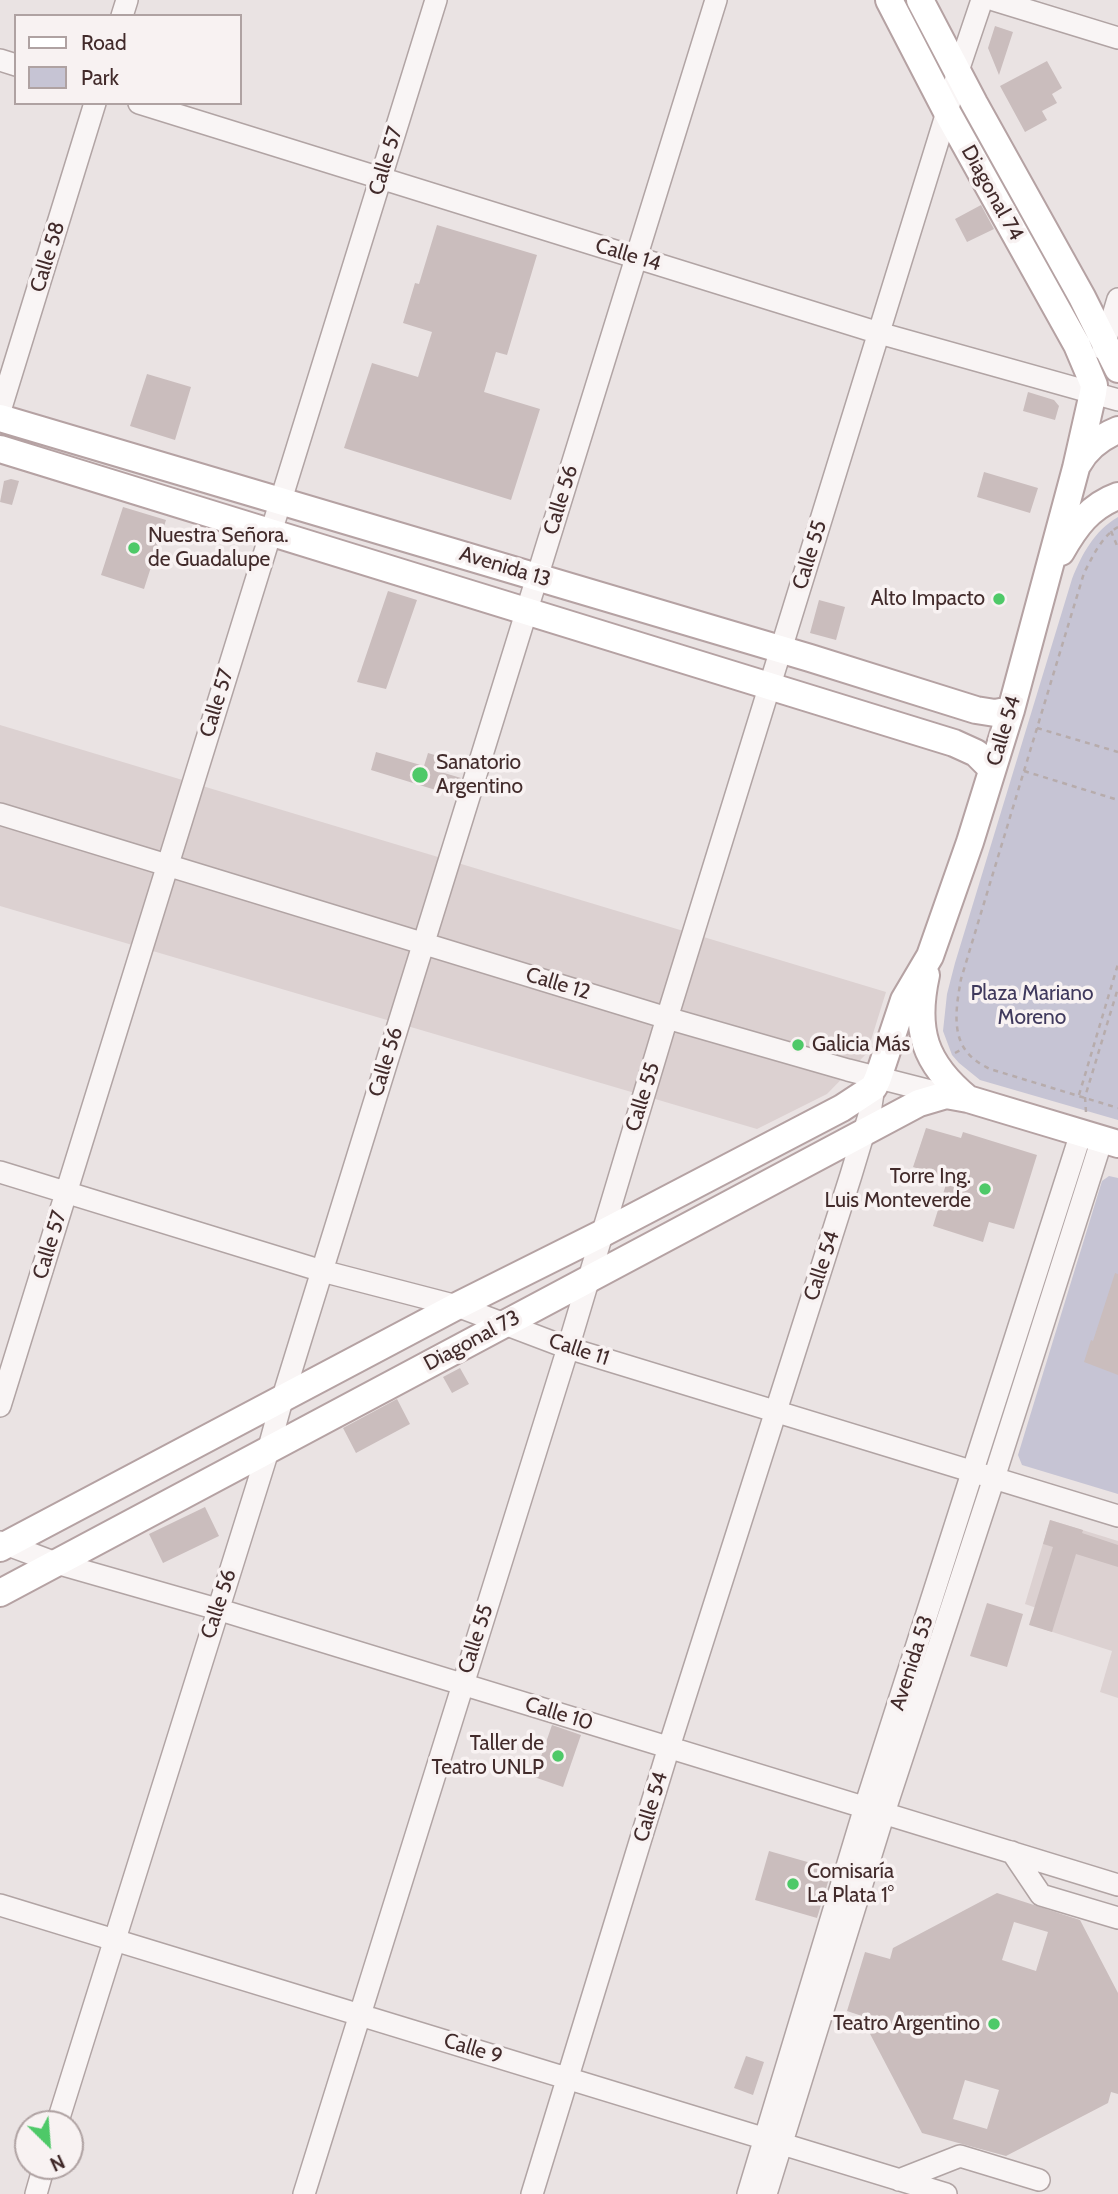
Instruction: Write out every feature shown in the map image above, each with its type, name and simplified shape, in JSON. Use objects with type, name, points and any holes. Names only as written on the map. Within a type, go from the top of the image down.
[{"type":"main road","name":"Diagonal 74","points":[[889,0],[947,112],[1102,393]]},
{"type":"main road","name":"Diagonal 74","points":[[920,0],[1082,297],[1118,369]]},
{"type":"main road","name":"Calle 54","points":[[876,1082],[904,1000],[930,956],[970,842],[1010,710],[1076,468],[1102,393]]},
{"type":"main road","name":"Avenida 13","points":[[0,418],[781,649],[976,710],[1010,710]]},
{"type":"main road","points":[[1076,468],[1088,449],[1098,440],[1118,430]]},
{"type":"main road","name":"Avenida 13","points":[[0,449],[954,743],[976,753],[992,769]]},
{"type":"main road","points":[[1048,573],[1075,527],[1091,511],[1118,496]]},
{"type":"main road","points":[[930,956],[920,1013],[924,1040],[940,1072],[951,1084],[957,1097]]},
{"type":"main road","name":"Diagonal 73","points":[[2,1545],[842,1108],[876,1082]]},
{"type":"main road","name":"Diagonal 73","points":[[0,1593],[864,1131],[919,1103],[957,1097]]},
{"type":"main road","name":"Calle 12","points":[[957,1097],[1100,1139]]},
{"type":"street","name":"Calle 57","points":[[0,1406],[436,0]]},
{"type":"street","name":"Calle 56","points":[[61,2110],[716,0]]},
{"type":"street","name":"Calle 55","points":[[304,2194],[568,1348],[667,1018],[982,0]]},
{"type":"street","points":[[994,0],[1118,38]]},
{"type":"street","name":"Calle 58","points":[[0,411],[94,105]]},
{"type":"street","name":"Calle 14","points":[[145,105],[879,333],[1102,393]]},
{"type":"street","name":"Calle 54","points":[[1102,393],[1104,343],[1118,299]]},
{"type":"street","name":"Calle 12","points":[[0,814],[876,1082],[957,1097]]},
{"type":"street","name":"Calle 54","points":[[532,2194],[669,1747],[864,1131],[876,1082]]},
{"type":"street","name":"Avenida 53","points":[[748,2194],[773,2141],[874,1810],[984,1475],[1100,1139]]},
{"type":"street","name":"Calle 11","points":[[0,1172],[322,1270],[457,1306],[568,1348],[1118,1516]]},
{"type":"street","name":"Calle 10","points":[[2,1545],[1118,1885]]},
{"type":"street","points":[[1012,1852],[1041,1895],[1118,1918]]},
{"type":"street","name":"Calle 9","points":[[0,1905],[946,2194]]},
{"type":"street","name":"Avenida 53","points":[[766,2194],[773,2141]]},
{"type":"street","points":[[899,2180],[960,2156],[1039,2180]]},
{"type":"path","points":[[1118,527],[1111,531],[1096,550],[1084,573],[961,979],[957,1006],[959,1037],[966,1052],[990,1069],[1118,1108]]},
{"type":"path","points":[[1111,531],[1118,548]]},
{"type":"path","points":[[1037,728],[1118,752]]},
{"type":"path","points":[[1024,771],[1118,800]]},
{"type":"path","points":[[1079,1095],[1118,964]]},
{"type":"path","points":[[1100,1139],[1086,1116],[1084,1097],[1118,988]]},
{"type":"shaded area","points":[[0,725],[886,992],[867,1053],[827,1094],[757,1129],[0,906]]},
{"type":"shaded area","points":[[1050,1520],[1118,1541],[1118,1698],[1100,1692],[1112,1651],[1043,1629],[1048,1612],[1025,1604]]},
{"type":"green space","name":"Plaza Mariano Moreno","points":[[1118,517],[1118,1120],[980,1080],[952,1055],[943,1031],[947,994],[955,963],[1072,579],[1090,544],[1102,529]]},
{"type":"green space","points":[[1109,1176],[1118,1178],[1118,1494],[1022,1465],[1018,1455],[1102,1181]]},
{"type":"building","points":[[995,26],[1013,32],[999,75],[988,48]]},
{"type":"building","points":[[1047,61],[1062,88],[1052,94],[1057,103],[1042,111],[1047,120],[1025,132],[1000,86]]},
{"type":"building","points":[[981,205],[994,229],[967,242],[955,219]]},
{"type":"building","points":[[437,225],[537,255],[507,355],[496,352],[484,392],[540,409],[511,500],[344,448],[372,363],[418,377],[432,332],[403,323],[415,283],[419,284]]},
{"type":"building","points":[[147,374],[191,387],[175,440],[130,426]]},
{"type":"building","points":[[1028,392],[1054,400],[1059,406],[1055,420],[1023,411]]},
{"type":"building","points":[[984,472],[1038,488],[1030,513],[977,497]]},
{"type":"building","points":[[4,481],[19,481],[12,505],[0,502]]},
{"type":"building","name":"Nuestra Señora. de Guadalupe","points":[[123,507],[166,520],[144,589],[101,575]]},
{"type":"building","points":[[388,591],[417,600],[386,689],[357,682]]},
{"type":"building","points":[[819,600],[845,607],[836,640],[810,633]]},
{"type":"building","name":"Sanatorio Argentino","points":[[376,752],[424,766],[428,753],[445,758],[441,772],[461,778],[455,796],[371,770]]},
{"type":"building","name":"Torre Ing. Luis Monteverde","points":[[926,1128],[961,1138],[963,1132],[1037,1155],[1014,1229],[989,1222],[983,1242],[933,1226],[948,1178],[913,1167]]},
{"type":"building","points":[[1115,1273],[1118,1274],[1118,1375],[1084,1362]]},
{"type":"building","points":[[460,1368],[469,1384],[452,1393],[443,1377]]},
{"type":"building","points":[[397,1399],[410,1424],[356,1453],[343,1428]]},
{"type":"building","points":[[205,1507],[219,1536],[163,1563],[149,1534]]},
{"type":"building","points":[[1050,1520],[1118,1545],[1118,1567],[1076,1554],[1052,1632],[1029,1625],[1053,1547],[1043,1544]]},
{"type":"building","points":[[987,1603],[1023,1614],[1007,1667],[970,1656]]},
{"type":"building","name":"Taller de Teatro UNLP","points":[[552,1725],[581,1735],[563,1787],[534,1777]]},
{"type":"building","name":"Comisaría La Plata 1°","points":[[769,1851],[832,1869],[817,1918],[755,1900]]},
{"type":"building","name":"Teatro Argentino","points":[[997,1893],[1080,1920],[1118,1993],[1118,2094],[1111,2092],[1108,2103],[1006,2156],[922,2133],[868,2030],[871,2019],[847,2011],[865,1952],[890,1959],[893,1948]],"holes":[[[1014,1922],[1048,1932],[1036,1971],[1002,1960]],[[965,2080],[999,2090],[987,2129],[953,2119]]]},
{"type":"building","points":[[746,2056],[764,2062],[753,2095],[734,2088]]},
{"type":"place","name":"Nuestra Señora. de Guadalupe","points":[[134,548]]},
{"type":"place","name":"Alto Impacto","points":[[999,599]]},
{"type":"place","name":"Sanatorio Argentino","points":[[420,775]]},
{"type":"place","name":"Galicia Más","points":[[798,1045]]},
{"type":"place","name":"Torre Ing. Luis Monteverde","points":[[985,1189]]},
{"type":"place","name":"Taller de Teatro UNLP","points":[[558,1756]]},
{"type":"place","name":"Comisaría La Plata 1°","points":[[793,1884]]},
{"type":"place","name":"Teatro Argentino","points":[[994,2024]]}]
